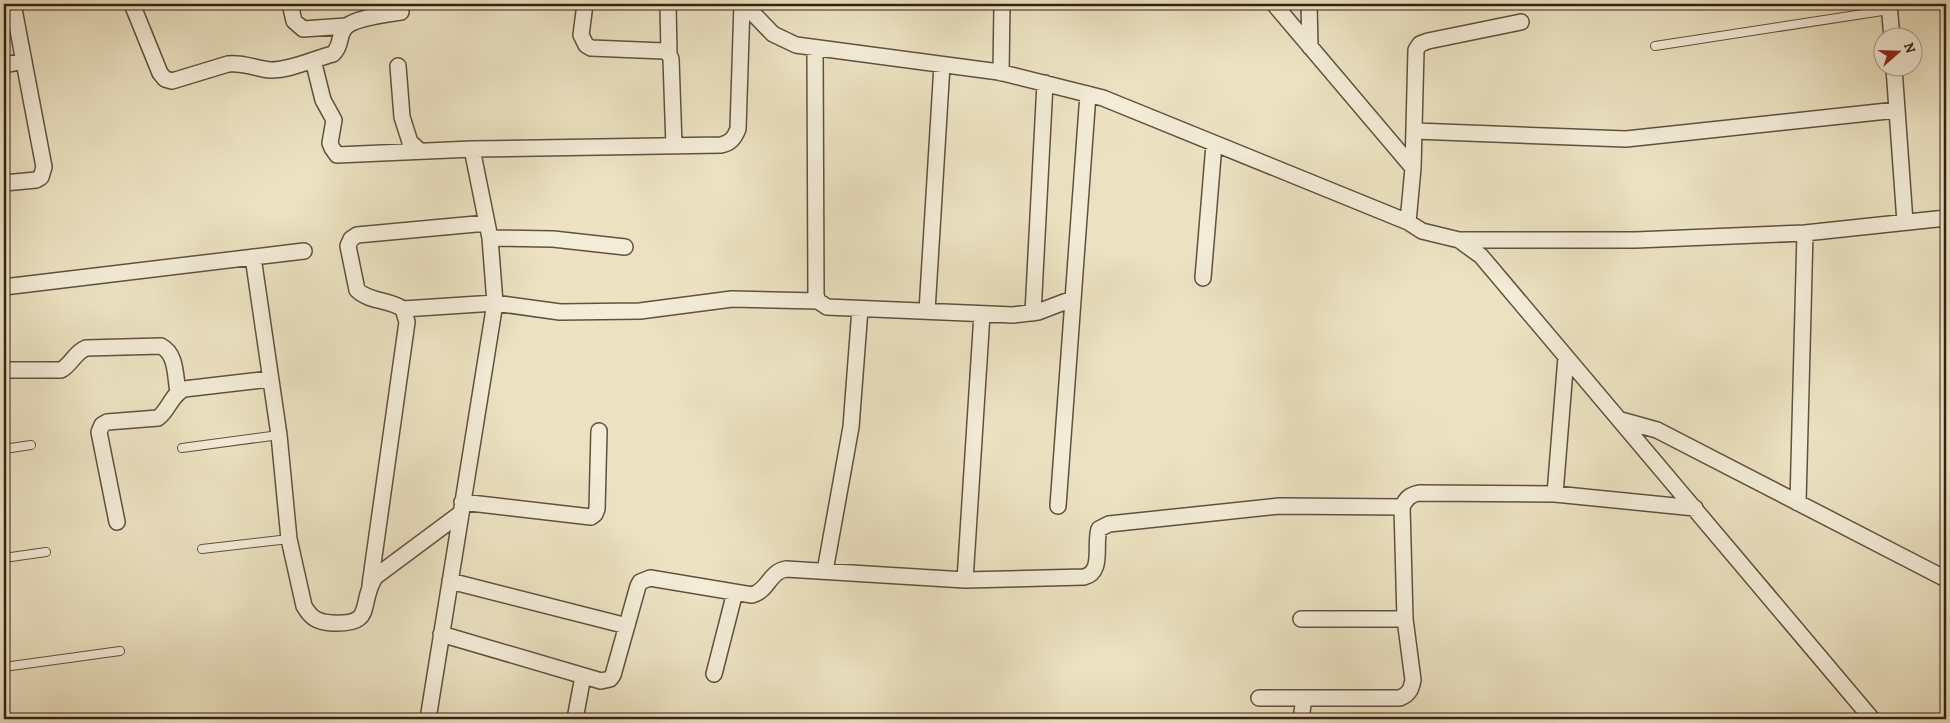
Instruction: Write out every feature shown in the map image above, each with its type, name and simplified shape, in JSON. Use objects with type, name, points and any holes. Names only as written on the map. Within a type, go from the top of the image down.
[{"type":"street","points":[[4,183],[36,180],[43,173],[44,168],[14,4]]},
{"type":"street","points":[[132,4],[160,73],[172,81],[228,64],[236,63],[269,70],[281,69],[333,54],[339,48],[342,31],[346,26]]},
{"type":"street","points":[[290,4],[294,21],[303,29],[346,26],[354,22],[401,12]]},
{"type":"street","points":[[585,4],[582,35],[586,45],[590,48],[664,51],[669,54]]},
{"type":"street","points":[[668,4],[674,146]]},
{"type":"street","points":[[313,60],[323,100],[334,120],[330,143],[337,154],[472,149],[720,145],[728,143],[735,138],[738,130],[743,4]]},
{"type":"street","points":[[743,4],[773,34],[783,41],[815,48],[1001,73],[1088,94],[1118,104],[1408,222],[1422,232],[1459,240],[1636,240],[1805,233],[1946,218]]},
{"type":"street","points":[[1001,73],[1002,4]]},
{"type":"street","points":[[1274,4],[1413,168]]},
{"type":"street","points":[[1309,4],[1310,47]]},
{"type":"street","points":[[1889,7],[1891,28]]},
{"type":"street","points":[[1408,222],[1415,131],[1416,50],[1420,44],[1428,40],[1521,22]]},
{"type":"street","points":[[815,48],[816,285],[818,301]]},
{"type":"street","points":[[4,65],[24,61]]},
{"type":"street","points":[[927,311],[942,65]]},
{"type":"street","points":[[398,66],[402,117],[410,142],[420,151]]},
{"type":"street","points":[[1895,78],[1905,222]]},
{"type":"street","points":[[1033,313],[1045,83]]},
{"type":"street","points":[[1058,506],[1088,94]]},
{"type":"street","points":[[1415,131],[1626,139],[1897,110]]},
{"type":"street","points":[[1203,278],[1214,144]]},
{"type":"street","points":[[428,719],[495,303],[489,230],[472,149]]},
{"type":"street","points":[[625,247],[489,230],[357,235],[351,239],[348,246],[357,290],[368,297],[396,304],[403,308],[495,303],[569,312],[640,311],[732,299],[818,301],[828,307],[1013,315],[1033,313],[1072,299]]},
{"type":"street","points":[[1798,502],[1805,233]]},
{"type":"street","points":[[1459,240],[1481,256],[1872,719]]},
{"type":"street","points":[[4,287],[304,251]]},
{"type":"street","points":[[253,257],[279,435],[289,539],[304,606],[309,615],[320,622],[349,624],[358,620],[364,613],[370,586],[407,322],[403,308]]},
{"type":"street","points":[[825,571],[851,427],[860,308]]},
{"type":"street","points":[[965,580],[982,314]]},
{"type":"street","points":[[4,370],[61,370],[69,364],[79,351],[86,348],[161,346],[168,349],[172,355],[178,392]]},
{"type":"street","points":[[1555,494],[1566,356]]},
{"type":"street","points":[[117,522],[100,428],[107,422],[158,418],[163,415],[178,392],[184,390],[270,379]]},
{"type":"street","points":[[1621,420],[1657,430],[1946,579]]},
{"type":"street","points":[[370,586],[375,577],[462,508],[591,517],[597,509],[599,431]]},
{"type":"street","points":[[1259,698],[1400,698],[1407,695],[1412,689],[1413,680],[1405,619],[1402,508],[1412,494],[1555,494],[1695,508]]},
{"type":"street","points":[[441,634],[601,681],[610,679],[613,675],[638,586],[644,579],[650,578],[752,595],[762,590],[775,572],[779,570],[965,580],[1090,575],[1094,571],[1096,564],[1099,529],[1109,524],[1279,506],[1402,508]]},
{"type":"street","points":[[450,581],[627,626]]},
{"type":"street","points":[[714,674],[735,592]]},
{"type":"street","points":[[1301,620],[1405,619]]},
{"type":"street","points":[[575,719],[582,676]]},
{"type":"street","points":[[1302,719],[1304,698]]},
{"type":"lane","points":[[1655,46],[1889,7]]},
{"type":"lane","points":[[182,448],[279,435]]},
{"type":"lane","points":[[4,449],[31,445]]},
{"type":"lane","points":[[202,549],[289,539]]},
{"type":"lane","points":[[4,558],[46,552]]},
{"type":"lane","points":[[4,667],[120,651]]}]
